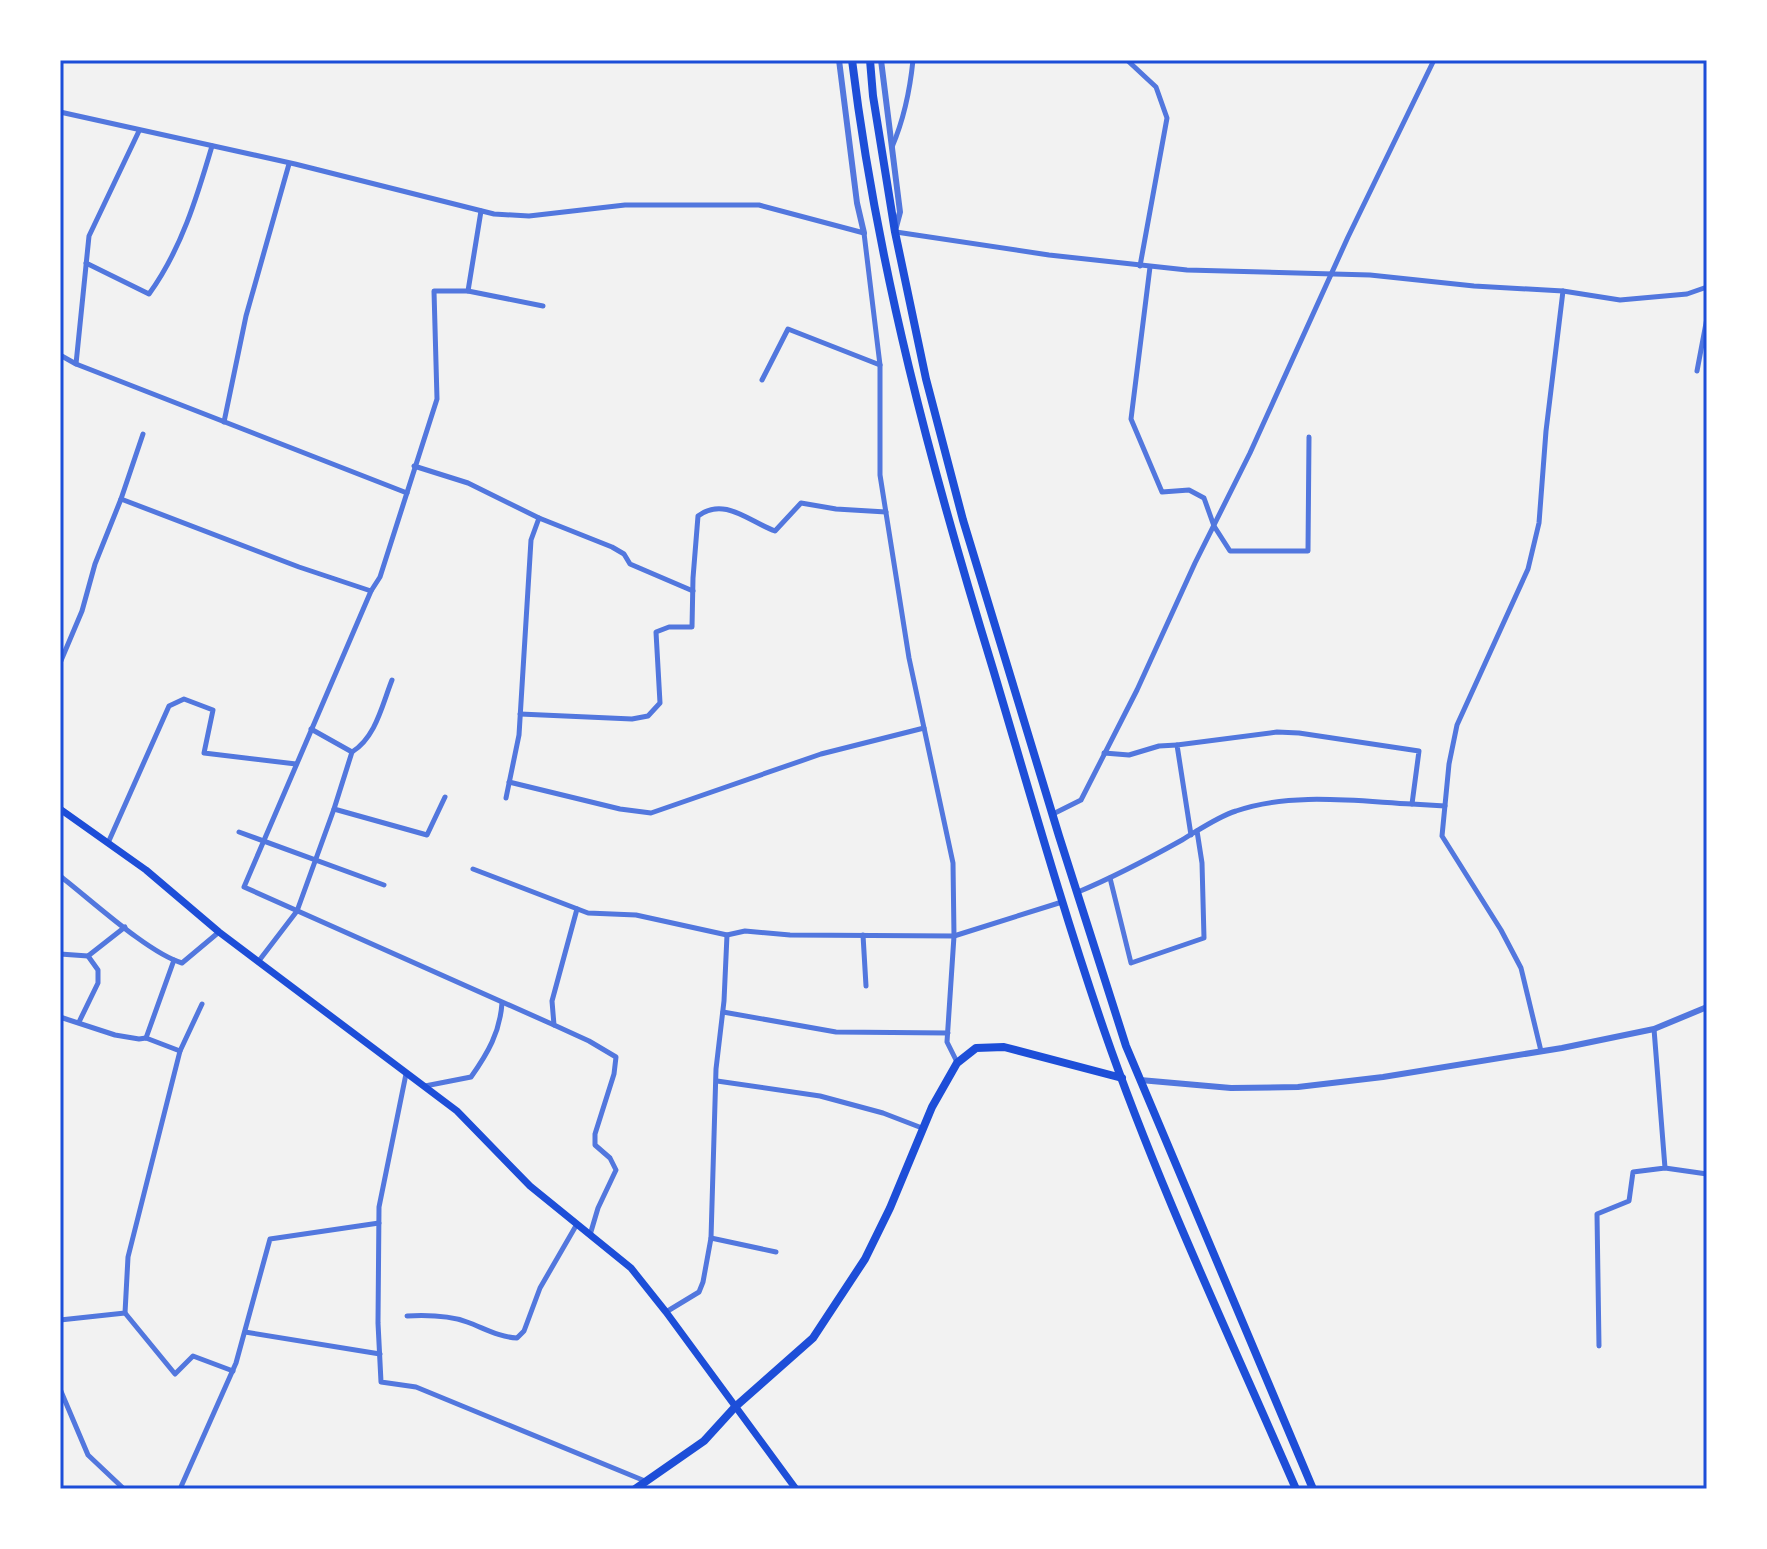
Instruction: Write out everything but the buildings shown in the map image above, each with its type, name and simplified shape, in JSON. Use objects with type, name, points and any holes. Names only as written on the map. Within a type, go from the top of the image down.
[{"type":"main road","points":[[852,60],[861,131],[877,215],[928,444],[948,523],[1063,902],[1122,1078],[1160,1177],[1296,1489]]},
{"type":"main road","points":[[870,60],[895,232],[926,379],[963,520],[1052,814],[1126,1046],[1313,1489]]},
{"type":"main road","points":[[60,809],[146,870],[219,932],[457,1111],[530,1186],[631,1268],[796,1489]]},
{"type":"main road","points":[[635,1489],[704,1441],[735,1407],[813,1338],[865,1259],[923,1128],[957,1063],[976,1048],[1004,1047],[1122,1078]]},
{"type":"street","points":[[839,60],[880,365],[880,475],[909,658],[953,863],[954,936],[947,1042],[957,1063]]},
{"type":"street","points":[[881,60],[900,212],[895,232],[1150,267],[1211,272],[1332,273],[1563,291],[1620,300],[1687,294],[1707,287]]},
{"type":"street","points":[[892,147],[907,104],[913,60]]},
{"type":"street","points":[[1127,60],[1156,87],[1167,118],[1140,266]]},
{"type":"street","points":[[1052,814],[1081,800],[1148,668],[1434,60]]},
{"type":"street","points":[[60,112],[481,211],[529,216],[625,205],[759,205],[864,233]]},
{"type":"street","points":[[76,364],[89,236],[139,131]]},
{"type":"street","points":[[86,262],[149,294],[160,278],[195,204],[212,146]]},
{"type":"street","points":[[224,422],[246,316],[289,164]]},
{"type":"street","points":[[468,291],[481,211]]},
{"type":"street","points":[[1150,267],[1131,419],[1162,492],[1189,490],[1204,498],[1214,526],[1230,551],[1308,551],[1309,437]]},
{"type":"street","points":[[543,306],[468,291],[434,291],[437,399],[380,577],[371,591],[244,887],[554,1025],[616,1057],[614,1074],[595,1134],[595,1145],[610,1158],[616,1170],[598,1208],[590,1235]]},
{"type":"street","points":[[1541,1051],[1521,968],[1442,836],[1449,764],[1457,725],[1528,569],[1539,523],[1549,402],[1563,291]]},
{"type":"street","points":[[1697,371],[1707,318]]},
{"type":"street","points":[[762,380],[788,329],[880,365]]},
{"type":"street","points":[[60,355],[76,364],[407,493]]},
{"type":"street","points":[[60,663],[67,652],[95,564],[143,434]]},
{"type":"street","points":[[414,466],[468,483],[539,518],[612,547],[624,554],[630,564],[693,591]]},
{"type":"street","points":[[121,499],[371,591]]},
{"type":"street","points":[[520,714],[632,719],[648,716],[660,703],[656,632],[669,627],[692,627],[698,516],[705,511],[728,509],[775,531],[801,503],[886,512]]},
{"type":"street","points":[[506,798],[518,742],[531,540],[539,518]]},
{"type":"street","points":[[258,962],[297,911],[352,752],[371,733],[392,680]]},
{"type":"street","points":[[108,843],[169,706],[184,699],[213,710],[204,753],[297,764]]},
{"type":"street","points":[[509,782],[620,809],[651,813],[821,754],[924,728]]},
{"type":"street","points":[[311,729],[352,752]]},
{"type":"street","points":[[1104,753],[1129,755],[1159,746],[1288,732],[1419,751],[1412,804]]},
{"type":"street","points":[[1110,878],[1131,963],[1204,938],[1202,863],[1177,745]]},
{"type":"street","points":[[334,809],[427,835],[445,797]]},
{"type":"street","points":[[1077,892],[1110,878],[1235,811],[1287,802],[1322,800],[1445,806]]},
{"type":"street","points":[[239,832],[384,885]]},
{"type":"street","points":[[473,869],[588,913],[636,915],[727,935],[745,931],[954,936],[1063,902]]},
{"type":"street","points":[[60,876],[125,926],[182,963],[219,932]]},
{"type":"street","points":[[554,1025],[552,1001],[577,909]]},
{"type":"street","points":[[60,954],[88,956],[125,926]]},
{"type":"street","points":[[666,1312],[699,1292],[711,1238],[716,1069],[727,935]]},
{"type":"street","points":[[863,935],[866,986]]},
{"type":"street","points":[[79,1022],[98,983],[98,970],[88,956]]},
{"type":"street","points":[[146,1038],[174,960]]},
{"type":"street","points":[[424,1086],[471,1077],[490,1050],[501,1021],[502,1002]]},
{"type":"street","points":[[202,1004],[180,1051],[128,1257],[125,1313],[175,1374],[193,1356],[233,1371]]},
{"type":"street","points":[[1140,1080],[1231,1088],[1298,1087],[1397,1075],[1654,1029],[1707,1007]]},
{"type":"street","points":[[723,1012],[836,1032],[948,1033]]},
{"type":"street","points":[[60,1017],[115,1035],[146,1038],[180,1051]]},
{"type":"street","points":[[1654,1029],[1665,1168]]},
{"type":"street","points":[[406,1073],[379,1207],[381,1382],[416,1387],[646,1481]]},
{"type":"street","points":[[717,1081],[820,1096],[883,1113],[923,1128]]},
{"type":"street","points":[[1599,1346],[1597,1214],[1629,1201],[1633,1172],[1665,1168],[1707,1174]]},
{"type":"street","points":[[180,1489],[233,1371],[270,1239],[379,1223]]},
{"type":"street","points":[[407,1316],[447,1316],[498,1335],[517,1338],[524,1331],[540,1288],[577,1224]]},
{"type":"street","points":[[711,1238],[776,1252]]},
{"type":"street","points":[[60,1320],[125,1313]]},
{"type":"street","points":[[245,1332],[380,1354]]},
{"type":"street","points":[[60,1389],[88,1455],[124,1489]]}]
